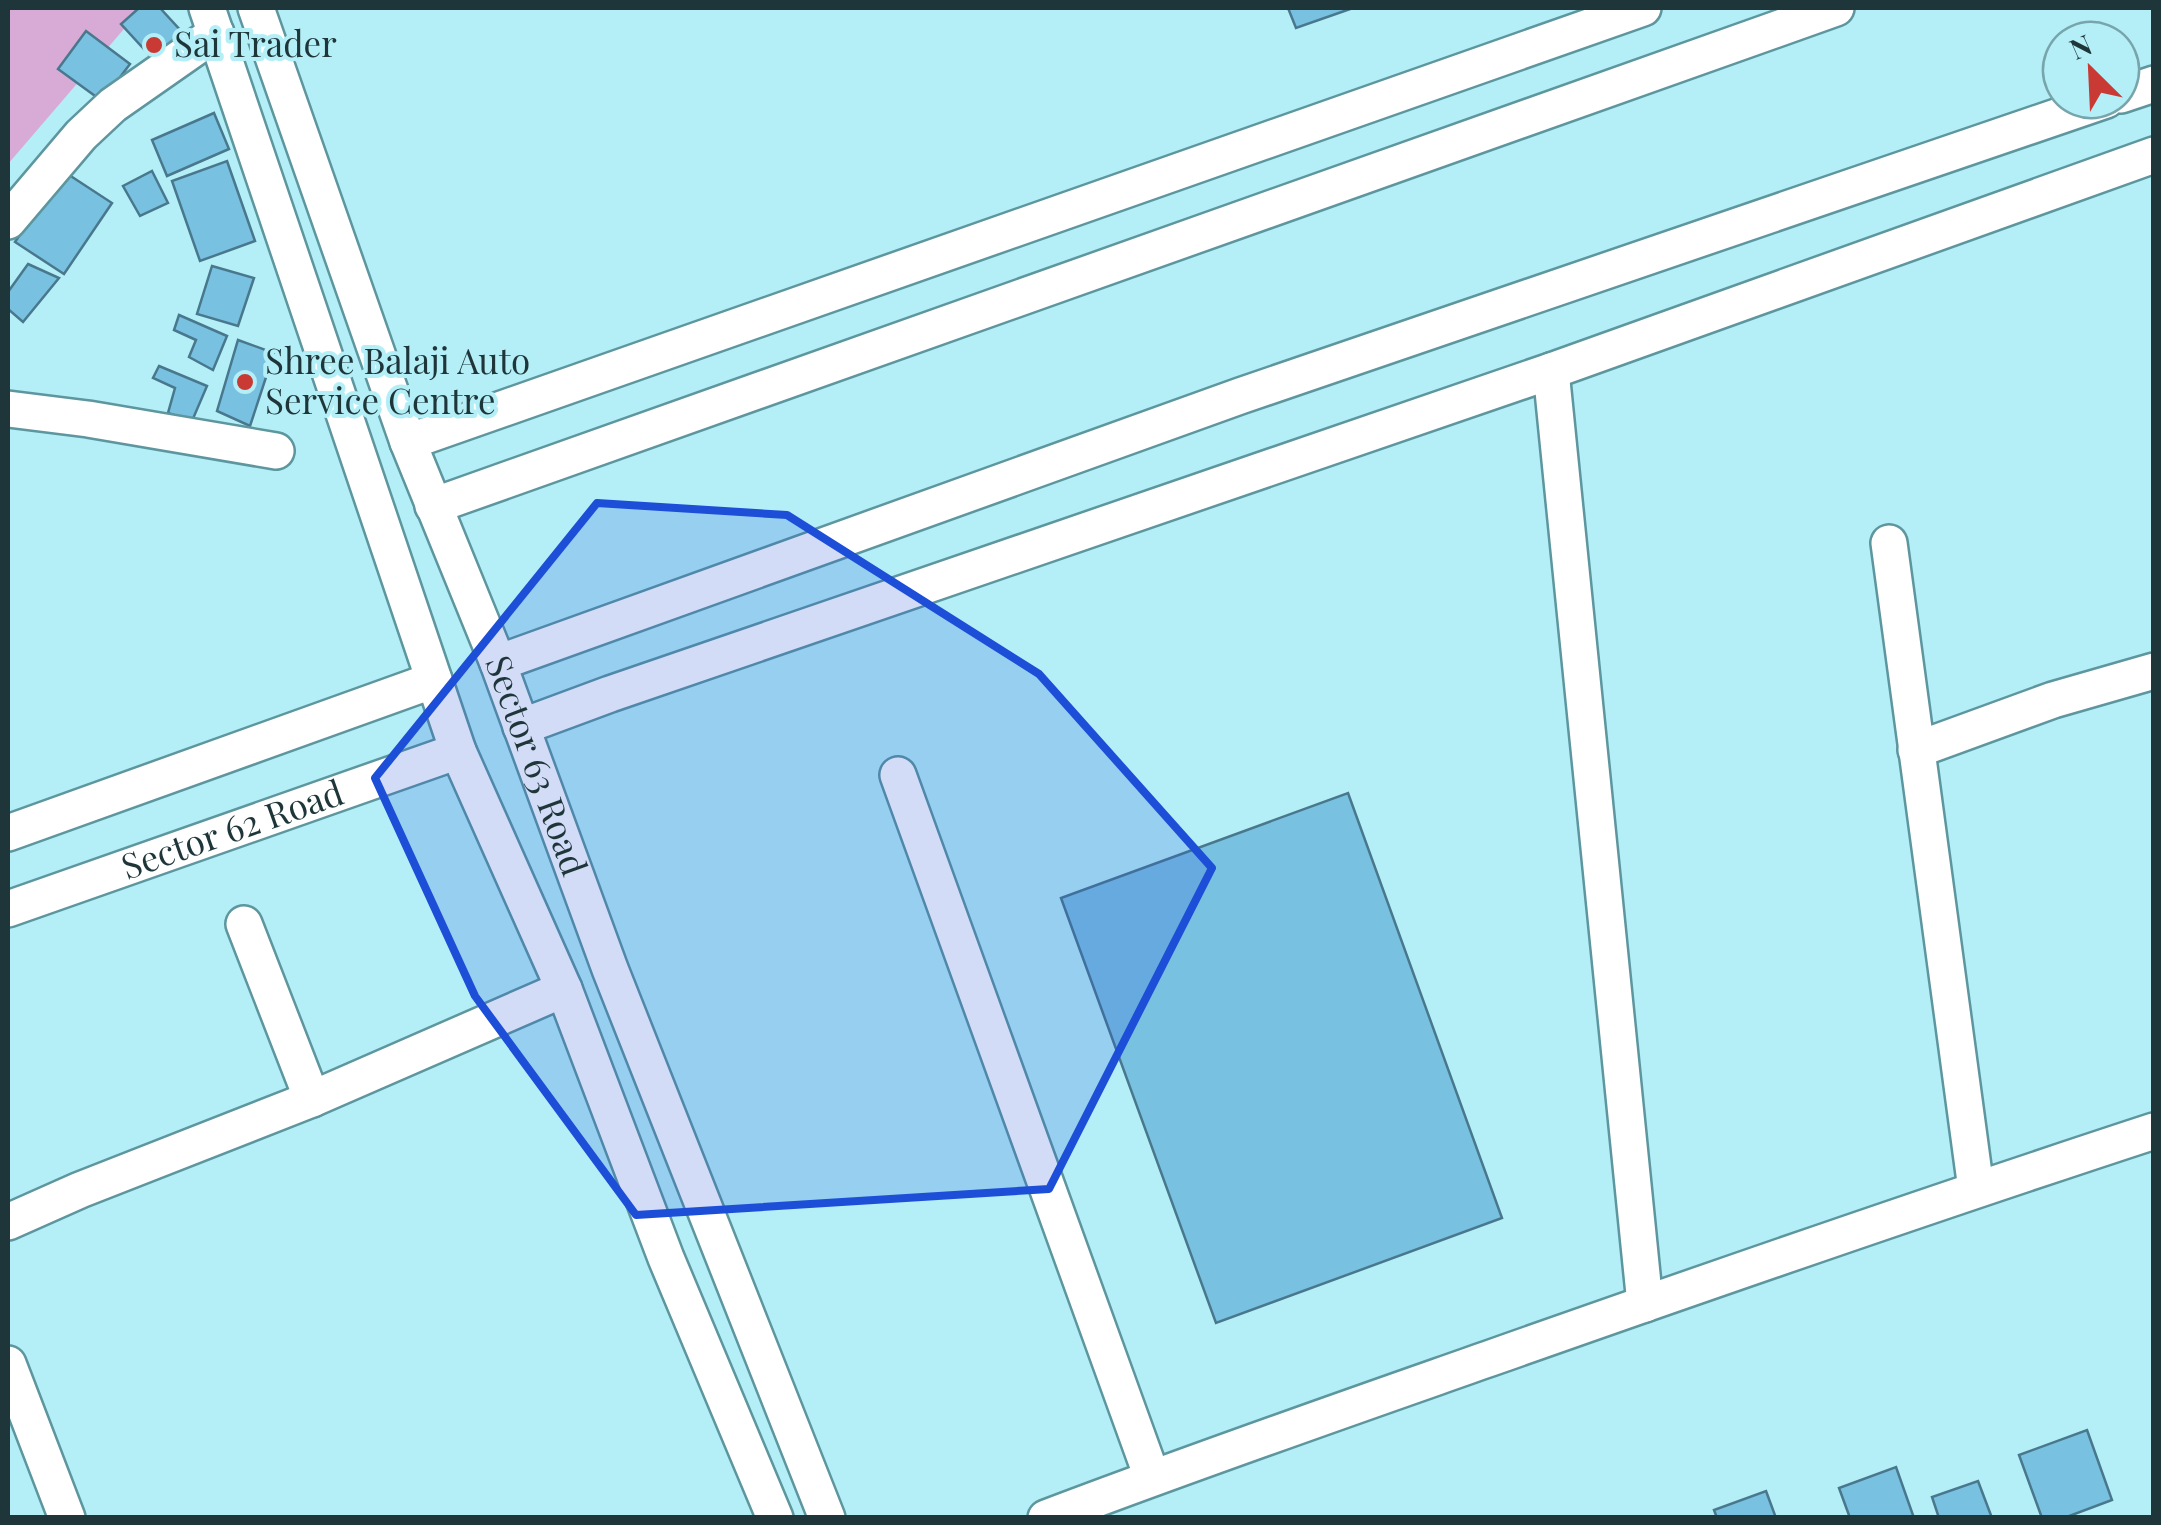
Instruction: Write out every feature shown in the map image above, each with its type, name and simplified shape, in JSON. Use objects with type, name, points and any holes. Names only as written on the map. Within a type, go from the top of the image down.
[{"type":"street","name":"Sector 63 Road","points":[[256,8],[408,442],[498,663],[610,969],[827,1518]]},
{"type":"street","points":[[408,442],[1644,8]]},
{"type":"street","points":[[434,506],[1836,8]]},
{"type":"street","name":"Sector 63 Road","points":[[211,20],[458,751],[564,989],[666,1258],[775,1518]]},
{"type":"street","points":[[8,220],[81,135],[211,20]]},
{"type":"street","points":[[498,663],[1240,396],[2047,120]]},
{"type":"street","points":[[521,727],[1552,371],[2154,155]]},
{"type":"street","points":[[1552,371],[1645,1304]]},
{"type":"street","points":[[8,409],[276,451]]},
{"type":"street","points":[[1889,544],[1976,1189]]},
{"type":"street","points":[[1916,750],[2053,700],[2154,671]]},
{"type":"street","name":"Sector 62 Road","points":[[8,833],[434,680]]},
{"type":"street","name":"Sector 62 Road","points":[[8,910],[458,751]]},
{"type":"street","points":[[898,775],[1152,1477]]},
{"type":"street","points":[[244,924],[312,1100]]},
{"type":"street","points":[[8,1222],[312,1100],[564,989]]},
{"type":"street","points":[[1046,1518],[1645,1304],[2154,1131]]},
{"type":"street","points":[[8,1364],[66,1518]]},
{"type":"highlighted area","points":[[597,503],[787,515],[1039,674],[1212,868],[1049,1189],[636,1215],[475,996],[375,778]]},
{"type":"shaded area","points":[[8,8],[142,8],[8,164]]},
{"type":"building","name":"Sai Trader","points":[[139,8],[160,8],[182,32],[153,59],[121,24]]},
{"type":"building","points":[[1288,8],[1353,8],[1296,28]]},
{"type":"building","points":[[86,31],[130,64],[102,101],[58,69]]},
{"type":"building","points":[[214,113],[229,149],[167,176],[152,140]]},
{"type":"building","points":[[227,161],[255,241],[200,261],[172,181]]},
{"type":"building","points":[[63,171],[112,203],[64,274],[15,242]]},
{"type":"building","points":[[152,171],[168,203],[140,216],[123,186]]},
{"type":"building","points":[[28,264],[59,278],[23,322],[8,309],[8,292]]},
{"type":"building","points":[[212,266],[254,278],[238,326],[197,314]]},
{"type":"building","points":[[179,315],[227,336],[213,370],[189,357],[196,340],[174,330]]},
{"type":"building","name":"Shree Balaji Auto Service Centre","points":[[238,340],[274,353],[250,426],[217,411]]},
{"type":"building","points":[[159,366],[207,386],[192,421],[168,413],[175,388],[153,378]]},
{"type":"building","points":[[1348,793],[1502,1218],[1216,1323],[1061,898]]},
{"type":"building","points":[[2087,1430],[2112,1500],[2064,1518],[2042,1518],[2019,1455]]},
{"type":"building","points":[[1896,1467],[1914,1518],[1850,1518],[1839,1488]]},
{"type":"building","points":[[1978,1481],[1992,1518],[1939,1518],[1932,1497]]},
{"type":"building","points":[[1766,1491],[1776,1518],[1717,1518],[1714,1510]]},
{"type":"place","name":"Sai Trader","points":[[154,45]]},
{"type":"place","name":"Shree Balaji Auto Service Centre","points":[[245,382]]}]
